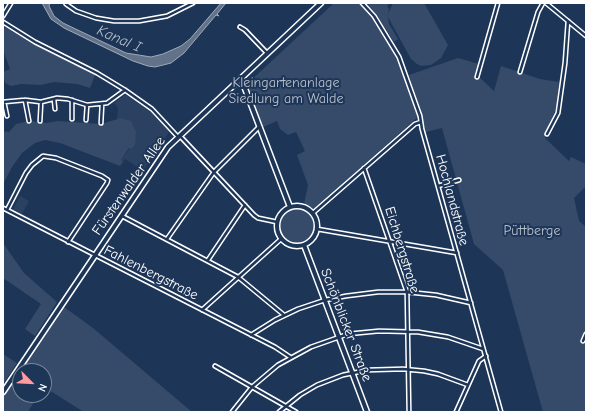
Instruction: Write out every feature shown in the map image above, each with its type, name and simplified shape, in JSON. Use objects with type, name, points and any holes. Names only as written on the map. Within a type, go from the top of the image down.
[{"type":"main road","name":"Fürstenwalder Allee","points":[[3,392],[158,162],[179,136],[321,3]]},
{"type":"main road","points":[[241,78],[290,207]]},
{"type":"main road","points":[[290,207],[304,207],[313,213],[317,221],[317,229],[314,237],[304,245],[295,246],[281,239],[278,232],[277,222],[282,212],[290,207]]},
{"type":"main road","name":"Schönblicker Straße","points":[[304,245],[367,412]]},
{"type":"street","points":[[3,16],[11,3]]},
{"type":"street","points":[[66,4],[76,12],[96,18],[139,22],[169,15],[193,3]]},
{"type":"street","name":"Hochlandstraße","points":[[362,3],[374,16],[399,57],[422,122],[438,186],[501,412]]},
{"type":"street","points":[[477,77],[498,3]]},
{"type":"street","points":[[520,72],[538,12],[545,3],[586,36]]},
{"type":"street","points":[[547,134],[558,113],[565,63],[568,21]]},
{"type":"street","points":[[3,22],[35,42],[97,73],[152,109],[258,218],[277,222]]},
{"type":"street","points":[[240,27],[246,30],[267,53]]},
{"type":"street","points":[[7,116],[4,102],[25,100],[41,102],[54,99],[72,100],[87,105],[102,104],[110,103],[125,90]]},
{"type":"street","points":[[54,99],[55,109]]},
{"type":"street","points":[[25,100],[29,121]]},
{"type":"street","points":[[72,100],[72,119]]},
{"type":"street","points":[[40,121],[41,102]]},
{"type":"street","points":[[101,123],[102,104]]},
{"type":"street","points":[[86,120],[87,105]]},
{"type":"street","points":[[313,213],[415,124],[422,122]]},
{"type":"street","points":[[167,239],[214,172],[260,127]]},
{"type":"street","points":[[7,210],[26,173],[32,165],[43,156],[56,158],[102,176],[108,180],[107,183],[68,242]]},
{"type":"street","name":"Eichbergstraße","points":[[364,168],[407,292],[409,412]]},
{"type":"street","points":[[438,186],[459,180]]},
{"type":"street","points":[[208,260],[245,206]]},
{"type":"street","name":"Fahlenbergstraße","points":[[3,208],[94,256],[251,335],[290,357]]},
{"type":"street","points":[[121,216],[208,260],[238,277],[284,315]]},
{"type":"street","points":[[317,229],[390,243],[457,253]]},
{"type":"street","points":[[202,310],[281,239]]},
{"type":"street","points":[[251,335],[284,315],[325,300],[368,293],[407,292],[436,295],[471,303]]},
{"type":"street","points":[[232,412],[252,387],[269,371],[290,357],[311,346],[339,337],[368,332],[408,331],[448,337],[483,349]]},
{"type":"street","points":[[583,341],[586,334]]},
{"type":"street","points":[[456,412],[479,361],[486,356]]},
{"type":"street","points":[[215,366],[296,412]]},
{"type":"street","points":[[279,412],[317,385],[353,372],[383,369],[408,369],[438,374],[468,385]]},
{"type":"shaded area","points":[[42,3],[50,3],[49,6],[54,16],[63,23],[126,53],[151,57],[163,54],[181,46],[190,39],[221,3],[226,3],[217,14],[219,16],[216,15],[184,53],[171,63],[155,67],[133,61],[64,28],[51,19]]},
{"type":"shaded area","points":[[126,94],[153,114],[169,132],[143,171],[125,159],[123,162],[121,160],[134,143],[128,120],[117,119],[118,108],[114,103]]},
{"type":"shaded area","points":[[20,196],[29,201],[22,214],[13,209]]},
{"type":"green space","name":"Kleingartenanlage Siedlung am Walde","points":[[334,3],[360,3],[374,18],[399,61],[419,116],[314,209],[304,204],[308,185],[297,155],[305,151],[296,132],[288,135],[280,129],[277,121],[263,127],[247,84]]},
{"type":"green space","points":[[366,3],[390,3],[387,6],[389,9],[388,14],[393,3],[424,3],[448,45],[441,58],[431,65],[421,66],[417,64],[411,59],[388,17],[389,24],[398,39],[394,42],[377,15]]},
{"type":"green space","points":[[3,26],[34,44],[95,75],[90,88],[77,84],[54,82],[41,85],[21,84],[11,86],[5,83],[3,72],[10,69],[3,50]]},
{"type":"green space","name":"Püttberge","points":[[458,58],[479,64],[476,74],[494,91],[501,66],[540,79],[559,82],[556,108],[545,138],[569,161],[571,157],[586,164],[586,186],[574,198],[579,221],[586,227],[586,329],[581,341],[586,345],[586,412],[543,412],[503,270],[474,244],[442,128],[426,132],[409,75]]},
{"type":"green space","points":[[121,118],[131,121],[136,132],[135,145],[131,149],[129,148],[121,160],[123,162],[120,166],[60,143],[45,140],[35,143],[22,153],[12,167],[3,184],[3,131],[9,132],[16,124],[30,121],[46,123],[58,121],[101,124]]},
{"type":"green space","points":[[301,208],[310,213],[314,219],[314,233],[310,239],[301,244],[293,244],[284,239],[280,233],[279,222],[284,213],[290,209]]},
{"type":"green space","points":[[3,243],[24,273],[57,302],[35,336],[25,329],[41,304],[3,278]]},
{"type":"green space","points":[[64,307],[93,328],[192,412],[84,412],[52,392],[52,363],[26,363]]},
{"type":"green space","points":[[3,354],[17,363],[12,363],[12,370],[3,384]]},
{"type":"green space","points":[[12,384],[12,403],[33,403],[28,412],[3,412],[3,398]]},
{"type":"water label","name":"Kanal I","points":[[119,39]]}]
